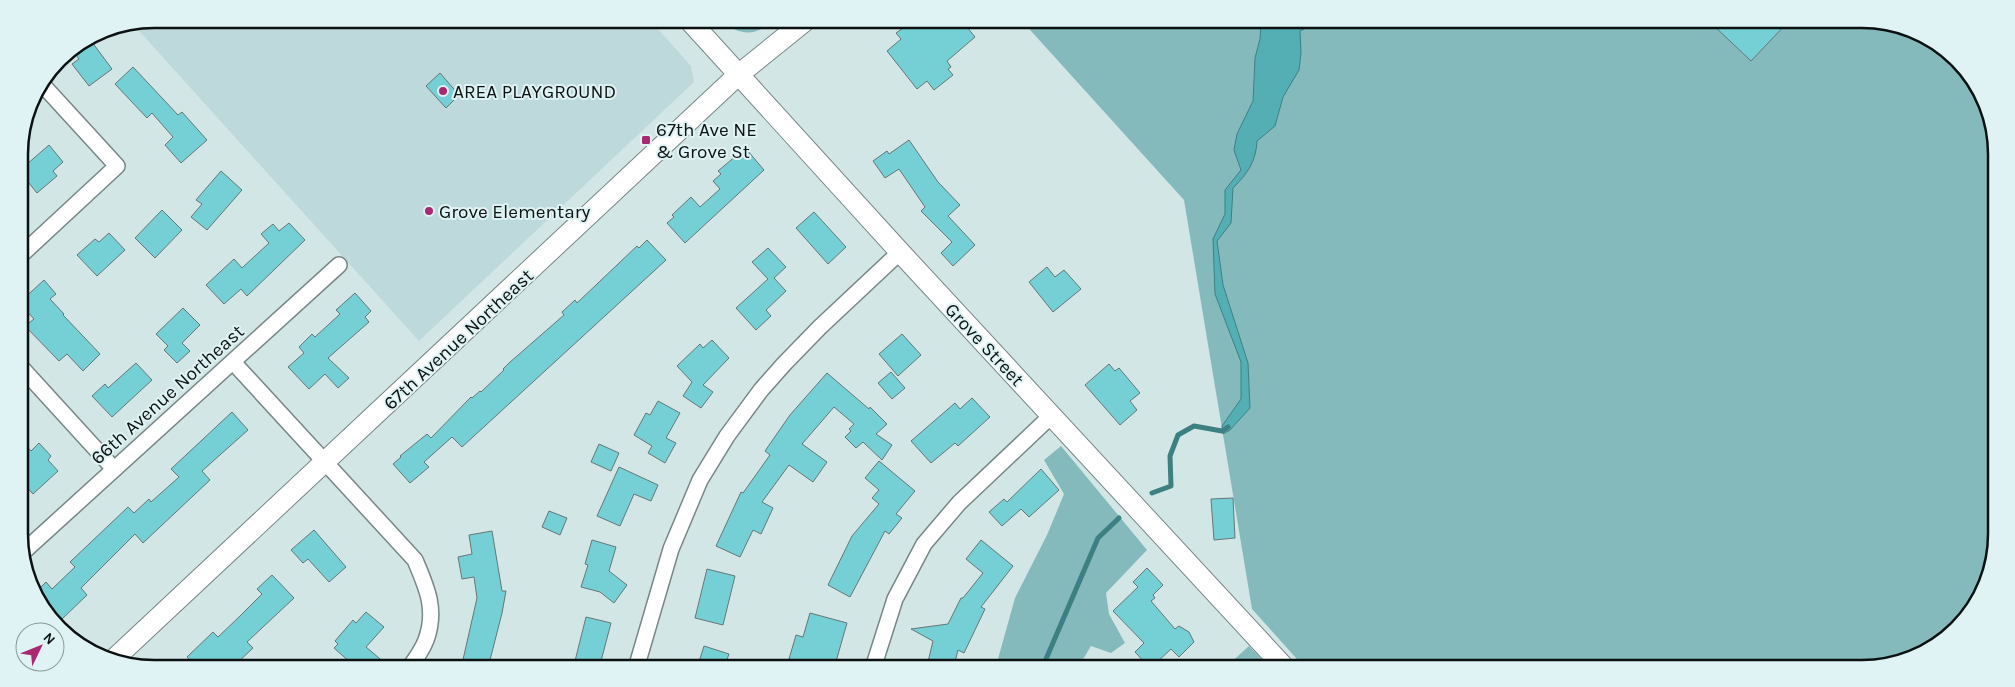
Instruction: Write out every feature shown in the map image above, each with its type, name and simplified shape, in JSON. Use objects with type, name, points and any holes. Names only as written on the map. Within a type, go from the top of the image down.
[{"type":"main road","name":"Grove Street","points":[[696,28],[1051,416],[1278,659]]},
{"type":"main road","name":"67th Avenue Northeast","points":[[119,654],[738,75],[795,28]]},
{"type":"street","points":[[28,249],[117,166],[46,88]]},
{"type":"street","points":[[640,660],[671,549],[700,480],[726,436],[760,390],[790,358],[820,327],[900,252]]},
{"type":"street","name":"66th Avenue Northeast","points":[[29,547],[339,265]]},
{"type":"street","points":[[233,362],[415,560],[425,585],[432,611],[426,641],[415,660]]},
{"type":"street","points":[[28,375],[114,469]]},
{"type":"street","points":[[876,660],[895,599],[924,544],[959,503],[1051,416]]},
{"type":"shaded area","name":"Grove Elementary","points":[[657,28],[691,66],[694,82],[419,341],[137,29]]},
{"type":"shaded area","points":[[733,28],[762,28],[754,32],[741,32]]},
{"type":"shaded area","points":[[1028,28],[1861,28],[1894,32],[1924,44],[1950,65],[1971,91],[1983,121],[1988,154],[1988,533],[1983,566],[1971,596],[1950,622],[1924,643],[1894,655],[1869,659],[1297,659],[1252,609],[1184,200]]},
{"type":"shaded area","points":[[1261,28],[1306,28],[1300,31],[1301,53],[1299,70],[1283,97],[1275,126],[1257,141],[1255,155],[1250,167],[1233,188],[1231,223],[1217,241],[1223,285],[1248,363],[1250,408],[1230,430],[1223,434],[1222,426],[1241,399],[1241,362],[1215,294],[1213,239],[1225,214],[1225,190],[1241,170],[1234,150],[1237,134],[1253,101],[1255,58]]},
{"type":"shaded area","points":[[1061,446],[1147,550],[1106,593],[1109,614],[1125,643],[1111,653],[1091,646],[1083,659],[998,660],[1015,598],[1047,535],[1064,494],[1044,460]]},
{"type":"shaded area","points":[[1249,646],[1262,659],[1234,659]]},
{"type":"building","points":[[903,28],[968,28],[975,37],[947,61],[951,67],[948,69],[953,75],[934,90],[927,81],[917,89],[887,51],[901,39],[896,33]]},
{"type":"building","points":[[1716,28],[1782,28],[1751,61]]},
{"type":"building","points":[[93,43],[112,69],[89,86],[72,64],[79,59],[76,55]]},
{"type":"building","points":[[133,67],[178,115],[182,112],[207,140],[181,163],[165,145],[173,137],[152,113],[147,118],[115,84]]},
{"type":"building","name":"AREA PLAYGROUND","points":[[440,73],[459,95],[446,108],[426,86]]},
{"type":"building","points":[[909,140],[938,182],[960,205],[948,216],[975,245],[953,266],[941,253],[952,242],[921,211],[925,207],[899,169],[885,178],[873,161],[887,151],[889,154]]},
{"type":"building","points":[[49,145],[63,162],[53,171],[57,176],[37,193],[28,182],[28,163]]},
{"type":"building","points":[[747,150],[764,170],[685,243],[667,223],[674,217],[672,215],[691,197],[700,207],[720,189],[713,181],[721,174],[718,171],[737,155],[739,157]]},
{"type":"building","points":[[221,171],[242,190],[207,230],[191,217],[202,204],[196,200]]},
{"type":"building","points":[[162,210],[182,230],[155,258],[135,238]]},
{"type":"building","points":[[814,212],[846,247],[828,264],[796,228]]},
{"type":"building","points":[[289,223],[305,240],[247,296],[241,289],[224,304],[206,285],[234,259],[242,268],[269,243],[261,234],[273,224],[279,231]]},
{"type":"building","points":[[109,233],[125,250],[97,276],[77,255],[95,239],[99,242]]},
{"type":"building","points":[[647,240],[666,260],[462,447],[452,437],[424,462],[429,467],[410,483],[393,464],[400,456],[427,434],[431,438],[471,397],[481,392],[509,363],[564,315],[562,312],[575,300],[577,303],[637,246],[639,248]]},
{"type":"building","points":[[768,248],[786,267],[774,278],[786,291],[766,310],[771,316],[756,330],[736,308],[768,279],[752,262]]},
{"type":"building","points":[[1047,267],[1055,277],[1064,270],[1081,289],[1053,312],[1029,282]]},
{"type":"building","points":[[44,280],[56,294],[50,299],[100,354],[83,371],[67,354],[59,361],[28,329],[28,324],[34,319],[28,313],[28,295]]},
{"type":"building","points":[[355,293],[371,311],[365,317],[369,322],[328,358],[349,378],[338,388],[325,374],[309,389],[288,367],[304,353],[299,347],[312,334],[315,337],[340,314],[336,310]]},
{"type":"building","points":[[183,308],[200,325],[182,343],[190,351],[177,363],[164,350],[168,346],[156,334]]},
{"type":"building","points":[[902,334],[921,355],[898,376],[879,354]]},
{"type":"building","points":[[712,340],[729,358],[703,385],[713,392],[701,408],[683,396],[692,382],[677,366],[700,344],[703,348]]},
{"type":"building","points":[[136,363],[152,380],[112,417],[92,396],[105,384],[108,388]]},
{"type":"building","points":[[1109,364],[1115,371],[1119,368],[1140,393],[1130,401],[1137,410],[1120,425],[1085,385]]},
{"type":"building","points":[[891,372],[905,388],[892,399],[878,383]]},
{"type":"building","points":[[827,373],[869,409],[870,407],[887,424],[876,434],[892,445],[882,460],[863,442],[856,448],[845,437],[851,431],[849,429],[854,424],[834,407],[802,444],[827,462],[813,482],[789,465],[762,502],[773,508],[761,534],[753,530],[740,557],[716,546],[741,492],[743,493],[770,455],[765,451],[790,415]]},
{"type":"building","points":[[972,398],[990,417],[958,446],[955,443],[931,463],[911,441],[955,403],[960,409]]},
{"type":"building","points":[[658,401],[680,413],[666,438],[676,443],[665,463],[648,453],[652,446],[634,435],[646,413],[650,415]]},
{"type":"building","points":[[232,412],[248,430],[202,471],[210,480],[143,543],[135,534],[81,588],[87,595],[62,619],[49,603],[40,588],[46,582],[52,589],[75,567],[70,562],[128,507],[134,513],[149,499],[151,502],[179,477],[171,469]]},
{"type":"building","points":[[39,443],[51,456],[48,460],[58,471],[33,494],[28,489],[28,448],[31,451]]},
{"type":"building","points":[[599,444],[619,453],[611,471],[591,462]]},
{"type":"building","points":[[879,461],[915,491],[896,514],[902,518],[889,534],[885,531],[850,597],[828,585],[852,536],[879,504],[872,498],[879,490],[865,478]]},
{"type":"building","points":[[619,467],[658,485],[651,501],[634,494],[620,526],[597,516]]},
{"type":"building","points":[[1041,469],[1059,490],[1029,517],[1021,509],[1002,526],[989,512],[1004,499],[1007,502]]},
{"type":"building","points":[[1233,498],[1235,538],[1214,540],[1211,499]]},
{"type":"building","points":[[549,511],[567,518],[560,535],[542,527]]},
{"type":"building","points":[[314,530],[346,567],[329,582],[308,559],[303,563],[291,550]]},
{"type":"building","points":[[492,531],[502,591],[506,591],[490,660],[463,660],[477,598],[474,577],[462,579],[458,557],[472,554],[469,535]]},
{"type":"building","points":[[592,540],[616,547],[609,571],[627,585],[614,603],[600,592],[581,587],[588,565],[585,564]]},
{"type":"building","points":[[981,540],[1013,566],[981,607],[985,609],[964,653],[958,650],[956,660],[929,660],[933,641],[911,629],[948,624],[961,598],[963,598],[983,573],[966,559]]},
{"type":"building","points":[[1147,568],[1163,585],[1153,595],[1155,598],[1151,601],[1175,629],[1179,626],[1189,632],[1194,642],[1179,657],[1171,649],[1160,659],[1142,659],[1135,652],[1144,643],[1113,611],[1138,587],[1133,582]]},
{"type":"building","points":[[707,569],[735,576],[723,625],[695,618]]},
{"type":"building","points":[[272,575],[294,598],[247,642],[253,648],[240,660],[190,660],[187,657],[213,632],[218,637],[262,594],[257,589]]},
{"type":"building","points":[[366,612],[384,627],[366,647],[381,660],[347,660],[334,648],[338,644],[335,641],[353,620],[356,623]]},
{"type":"building","points":[[810,613],[847,623],[837,660],[789,659],[796,635],[803,637]]},
{"type":"building","points":[[586,617],[611,623],[601,660],[575,660]]},
{"type":"building","points":[[704,646],[729,654],[727,660],[700,660]]},
{"type":"waterway","points":[[1152,493],[1171,486],[1170,456],[1178,435],[1194,426],[1222,431],[1228,427]]},
{"type":"waterway","points":[[1046,659],[1098,538],[1119,518]]},
{"type":"place","name":"AREA PLAYGROUND","points":[[443,91]]},
{"type":"place","name":"67th Ave NE & Grove St","points":[[646,140]]},
{"type":"place","name":"Grove Elementary","points":[[429,211]]}]
